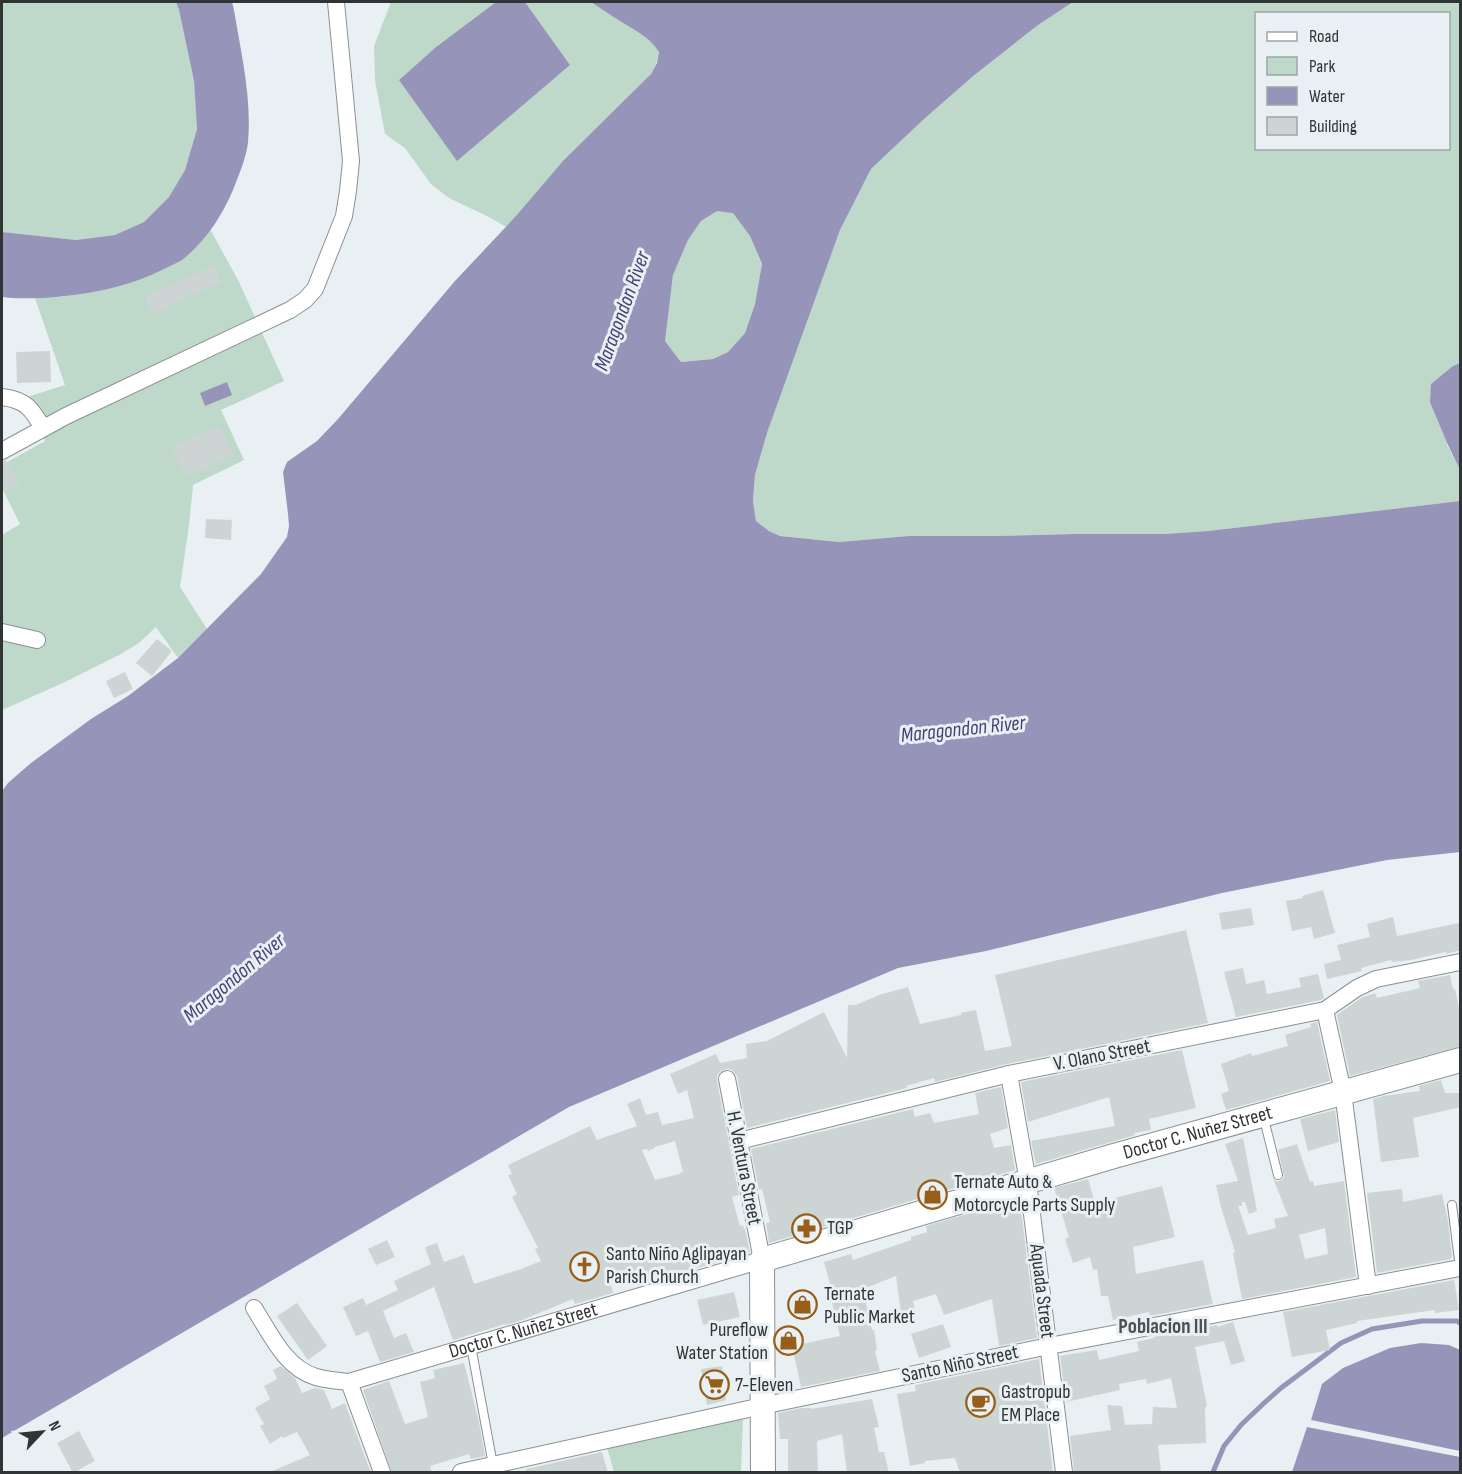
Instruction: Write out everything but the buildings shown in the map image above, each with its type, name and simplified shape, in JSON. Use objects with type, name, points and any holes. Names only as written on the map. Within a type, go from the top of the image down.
[{"type":"main road","name":"Doctor C. Nuñez Street","points":[[762,1260],[1114,1156],[1461,1060]]},
{"type":"main road","name":"H. Ventura Street","points":[[762,1260],[763,1473]]},
{"type":"street","points":[[2,451],[66,416],[290,310],[305,300],[315,289],[344,216],[351,160],[336,2]]},
{"type":"street","points":[[2,397],[19,401],[29,407],[43,428]]},
{"type":"street","points":[[2,632],[37,640]]},
{"type":"street","name":"V. Olano Street","points":[[739,1141],[1009,1074],[1325,1010],[1357,988],[1376,979],[1461,962]]},
{"type":"street","points":[[1325,1010],[1343,1092],[1368,1286]]},
{"type":"street","name":"Aquada Street","points":[[1009,1074],[1028,1182],[1065,1473]]},
{"type":"street","name":"H. Ventura Street","points":[[727,1079],[762,1260]]},
{"type":"street","name":"Doctor C. Nuñez Street","points":[[349,1382],[762,1260]]},
{"type":"street","name":"Santo Niño Street","points":[[461,1473],[762,1406],[1049,1346],[1460,1268]]},
{"type":"street","points":[[254,1308],[279,1348],[295,1366],[315,1377],[349,1382],[382,1473]]},
{"type":"lane","points":[[1263,1115],[1278,1175]]},
{"type":"lane","points":[[1452,1205],[1460,1268]]},
{"type":"lane","points":[[471,1346],[494,1466]]},
{"type":"green space","points":[[2,2],[176,2],[194,81],[197,129],[185,170],[169,197],[144,222],[115,235],[76,240],[2,232]]},
{"type":"green space","points":[[391,2],[496,2],[436,47],[399,80],[527,100],[570,65],[525,2],[591,2],[643,34],[659,51],[658,57],[654,69],[646,80],[506,227],[449,198],[431,184],[405,148],[385,134],[375,80],[374,46]]},
{"type":"green space","points":[[1073,2],[1460,2],[1460,363],[1453,366],[1447,445],[1460,470],[1460,501],[1208,531],[1164,534],[909,536],[839,542],[780,536],[756,521],[753,501],[755,475],[767,433],[840,230],[871,169],[972,77],[1038,25]]},
{"type":"green space","points":[[717,210],[733,212],[750,236],[762,265],[755,304],[745,333],[728,352],[713,359],[681,362],[665,341],[673,275],[688,240],[701,221]]},
{"type":"green space","points":[[210,229],[238,280],[284,381],[221,410],[244,460],[193,485],[180,587],[207,629],[178,658],[156,627],[139,643],[121,654],[2,710],[2,535],[20,524],[2,488],[2,465],[45,441],[24,398],[65,385],[35,298],[62,297],[202,240]]},
{"type":"green space","points":[[743,1417],[741,1472],[614,1472],[606,1444]]},
{"type":"water","points":[[176,2],[232,2],[234,10],[247,92],[248,142],[244,160],[229,200],[218,219],[198,245],[182,260],[136,281],[75,295],[43,298],[2,297],[2,232],[76,240],[115,235],[144,222],[169,197],[185,170],[197,129],[194,81]]},
{"type":"water","points":[[496,2],[525,2],[570,65],[457,161],[399,80],[436,47]]},
{"type":"water","name":"Maragondon River","points":[[591,2],[1073,2],[1038,25],[972,77],[871,169],[840,230],[767,433],[755,475],[753,501],[756,521],[780,536],[839,542],[909,536],[1164,534],[1208,531],[1460,501],[1460,852],[1387,860],[1222,893],[986,951],[898,968],[569,1107],[2,1438],[2,791],[31,763],[91,719],[128,696],[178,658],[261,574],[287,537],[289,526],[283,472],[287,462],[317,441],[338,419],[455,281],[516,216],[563,161],[651,74],[657,63],[659,52],[652,43]],"holes":[[[717,211],[733,213],[750,236],[762,264],[755,304],[745,333],[728,352],[713,359],[681,362],[665,341],[673,275],[688,240],[701,221]]]},
{"type":"water","points":[[1460,363],[1460,470],[1430,402],[1431,384]]},
{"type":"water","points":[[227,382],[232,395],[205,406],[200,393]]},
{"type":"water","points":[[1421,1343],[1449,1345],[1460,1350],[1460,1451],[1311,1420],[1322,1384],[1343,1368],[1390,1348]]},
{"type":"water","points":[[1307,1427],[1460,1457],[1460,1472],[1292,1472]]},
{"type":"waterway","points":[[1213,1472],[1224,1446],[1241,1425],[1281,1388],[1341,1343],[1372,1329],[1422,1321],[1457,1321],[1460,1323]]},
{"type":"place","name":"Ternate Auto & Motorcycle Parts Supply","points":[[933,1194]]},
{"type":"place","name":"TGP","points":[[806,1228]]},
{"type":"place","name":"Santo Niño Aglipayan Parish Church","points":[[585,1266]]},
{"type":"place","name":"Ternate Public Market","points":[[803,1305]]},
{"type":"place","name":"Pureflow Water Station","points":[[789,1341]]},
{"type":"place","name":"7-Eleven","points":[[714,1385]]},
{"type":"place","name":"Gastropub EM Place","points":[[980,1403]]},
{"type":"district","name":"Poblacion III","points":[[1163,1326]]}]
